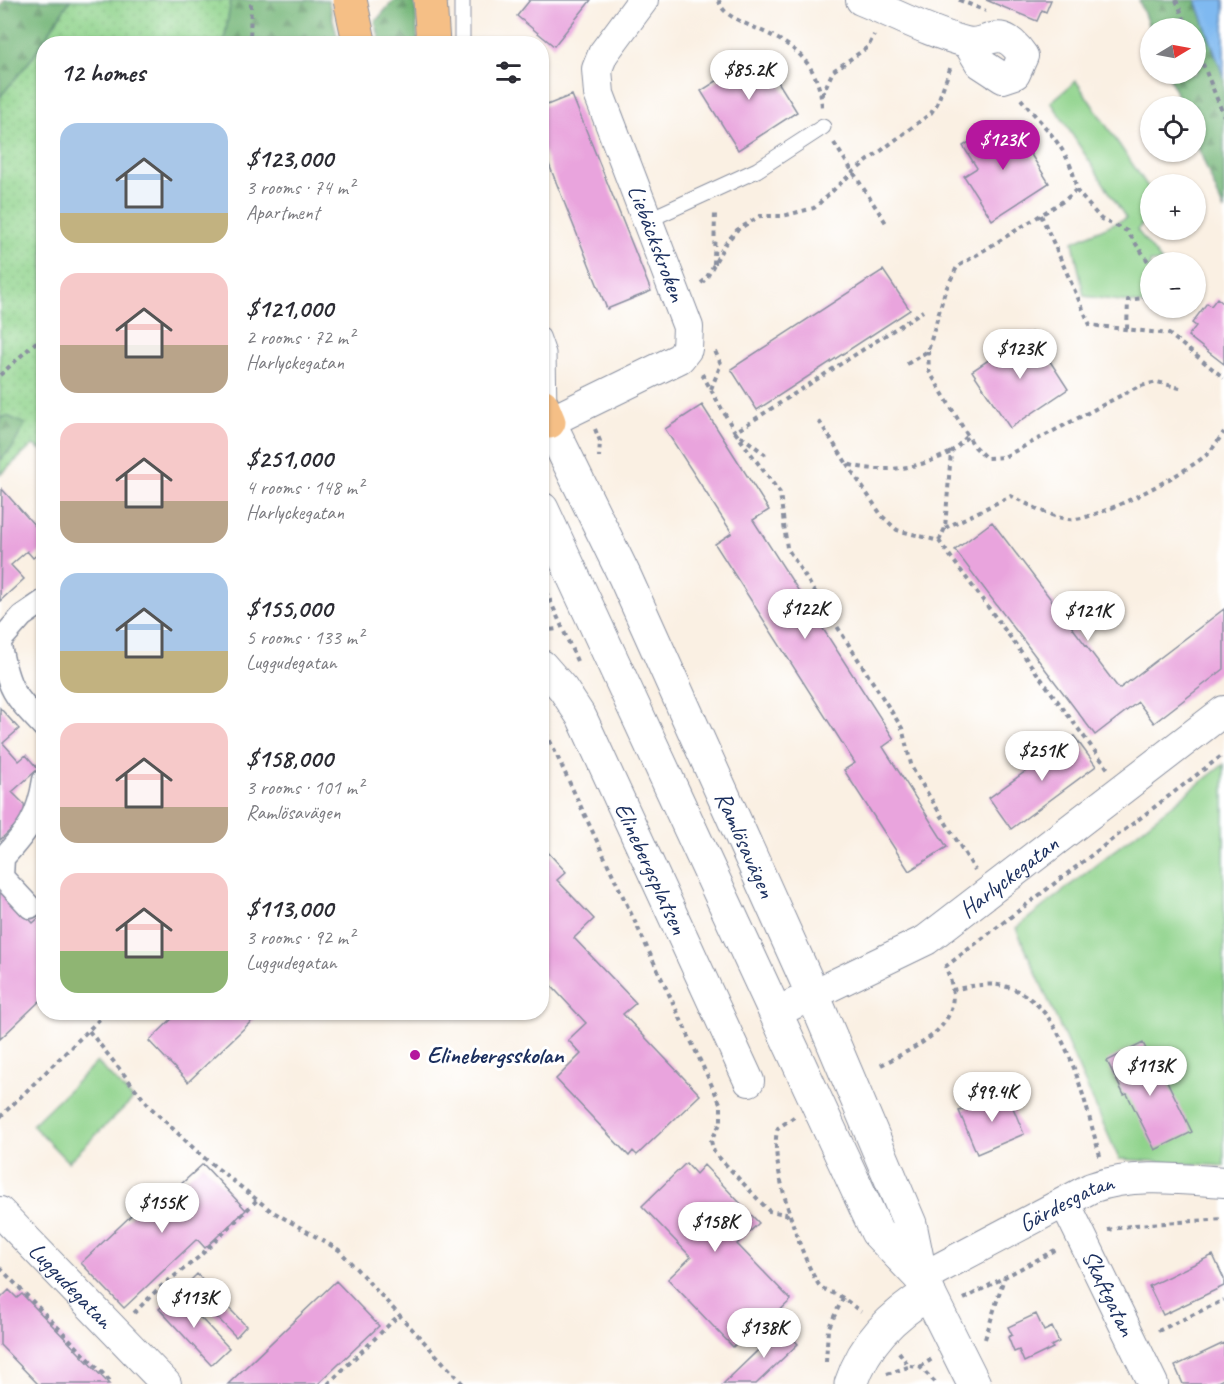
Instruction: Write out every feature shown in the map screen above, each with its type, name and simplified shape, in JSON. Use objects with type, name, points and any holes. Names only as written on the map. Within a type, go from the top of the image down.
[{"type":"highway","points":[[350,0],[350,36]]},
{"type":"highway","points":[[430,0],[432,36]]},
{"type":"street","name":"Liebäckskroken","points":[[643,0],[603,54],[597,69],[599,94],[688,327],[687,349]]},
{"type":"street","points":[[873,5],[965,42],[997,36],[1016,45],[1023,56],[1015,74],[1003,78]]},
{"type":"street","points":[[549,417],[680,358],[687,349]]},
{"type":"street","name":"Ramlösavägen","points":[[549,429],[626,577],[813,995],[910,1224],[925,1286],[974,1384]]},
{"type":"street","name":"Ramlösavägen","points":[[549,524],[877,1232],[925,1286]]},
{"type":"street","points":[[0,641],[22,616],[36,606]]},
{"type":"street","points":[[0,646],[5,672],[15,697],[36,724]]},
{"type":"street","name":"Elinebergsplatsen","points":[[549,673],[563,689],[582,718],[749,1081]]},
{"type":"street","points":[[0,694],[36,726]]},
{"type":"street","name":"Harlyckegatan","points":[[775,1013],[926,940],[1224,711]]},
{"type":"street","points":[[32,904],[2,877],[3,858],[25,834],[36,814]]},
{"type":"street","name":"Gärdesgatan","points":[[925,1286],[1065,1203],[1108,1182],[1161,1178],[1224,1182]]},
{"type":"street","name":"Skaftgatan","points":[[1065,1203],[1153,1384]]},
{"type":"street","name":"Luggudegatan","points":[[0,1212],[166,1384]]},
{"type":"street","points":[[852,1379],[859,1361],[882,1329],[925,1286]]},
{"type":"lane","points":[[462,0],[462,36]]},
{"type":"lane","points":[[648,220],[757,170],[823,127]]},
{"type":"path","points":[[250,36],[251,0]]},
{"type":"path","points":[[719,0],[720,8],[729,17],[784,40],[794,47],[815,78],[822,95],[823,127],[886,223]]},
{"type":"path","points":[[1176,0],[1184,18]]},
{"type":"path","points":[[822,95],[832,71],[868,47],[873,5]]},
{"type":"path","points":[[698,285],[715,267],[725,244],[737,230],[760,216],[783,216],[814,208],[853,172],[931,113],[965,42]]},
{"type":"path","points":[[1206,72],[1224,116]]},
{"type":"path","points":[[1003,78],[1056,141],[1075,172],[1076,190],[1101,219],[1127,231],[1142,252]]},
{"type":"path","points":[[1076,190],[1065,200],[957,267],[945,291],[928,351],[929,371],[968,436],[986,458],[1004,457],[1137,387],[1157,382],[1180,388]]},
{"type":"path","points":[[715,191],[715,267]]},
{"type":"path","points":[[1041,215],[1090,325],[1169,333],[1224,378]]},
{"type":"path","points":[[1127,329],[1128,300],[1140,298]]},
{"type":"path","points":[[735,432],[923,311]]},
{"type":"path","points":[[0,375],[36,342]]},
{"type":"path","points":[[687,349],[735,432],[780,493],[787,548],[902,728],[912,768],[988,892]]},
{"type":"path","points":[[907,364],[928,351]]},
{"type":"path","points":[[819,421],[882,516],[897,530],[939,542],[1122,789]]},
{"type":"path","points":[[735,432],[766,455]]},
{"type":"path","points":[[945,528],[1011,496],[1068,519],[1091,514],[1148,492],[1206,456],[1224,432]]},
{"type":"path","points":[[847,465],[871,469],[901,468],[932,461],[951,452],[968,436]]},
{"type":"path","points":[[939,542],[945,528],[951,452]]},
{"type":"path","points":[[554,612],[579,664]]},
{"type":"path","points":[[549,630],[557,629]]},
{"type":"path","points":[[549,739],[721,1105],[721,1122],[711,1141],[714,1152],[769,1211],[786,1214],[792,1219]]},
{"type":"path","points":[[945,967],[1224,754]]},
{"type":"path","points":[[881,1065],[927,1042],[940,1031],[949,1013],[952,990],[945,967],[926,940]]},
{"type":"path","points":[[952,990],[998,984],[1020,992],[1042,1007],[1054,1025],[1073,1066],[1108,1182]]},
{"type":"path","points":[[0,1117],[100,1020]]},
{"type":"path","points":[[89,1031],[150,1107],[203,1157],[257,1200],[339,1250],[464,1384]]},
{"type":"path","points":[[795,1116],[778,1128],[775,1136],[779,1173],[802,1250],[820,1287],[843,1298],[882,1329],[909,1366]]},
{"type":"path","points":[[116,1331],[159,1288],[199,1257],[257,1200]]},
{"type":"path","points":[[0,1268],[113,1384]]},
{"type":"path","points":[[983,1345],[1005,1277]]},
{"type":"path","points":[[843,1298],[828,1329],[852,1379],[887,1373],[909,1366],[920,1367],[937,1384]]},
{"type":"path","points":[[1133,1343],[1224,1300]]},
{"type":"path","points":[[328,1384],[399,1315]]},
{"type":"green space","points":[[5,0],[70,0],[47,36],[36,36],[36,52],[0,97],[0,7]]},
{"type":"green space","points":[[70,0],[231,0],[225,36],[47,36]]},
{"type":"green space","points":[[231,0],[328,0],[337,36],[225,36]]},
{"type":"green space","points":[[394,0],[415,0],[418,36],[379,36],[375,22]]},
{"type":"green space","points":[[1139,0],[1196,0],[1202,18],[1146,18]]},
{"type":"green space","points":[[1206,28],[1224,78],[1224,211],[1204,162],[1206,162],[1206,96],[1177,96],[1172,84],[1206,84]]},
{"type":"green space","points":[[36,52],[36,447],[33,445],[0,475],[0,460],[12,448],[7,416],[0,418],[0,97]]},
{"type":"green space","points":[[1076,81],[1140,175],[1140,227],[1137,230],[1140,240],[1145,240],[1154,252],[1140,252],[1140,304],[1084,296],[1073,242],[1126,218],[1051,102]]},
{"type":"green space","points":[[7,416],[25,424],[12,448],[0,460],[0,418]]},
{"type":"green space","points":[[1224,764],[1224,1166],[1119,1159],[1016,928]]},
{"type":"green space","points":[[97,1062],[133,1099],[68,1162],[32,1125]]},
{"type":"water","points":[[1196,0],[1224,0],[1224,78],[1206,28],[1206,18],[1202,18]]},
{"type":"building","points":[[530,0],[591,0],[554,46],[549,42],[549,36],[542,36],[517,16]]},
{"type":"building","points":[[986,0],[1051,0],[1046,12],[1042,10],[1037,21]]},
{"type":"building","points":[[760,53],[797,112],[738,150],[701,91]]},
{"type":"building","points":[[572,95],[651,291],[607,309],[549,164],[549,104]]},
{"type":"building","points":[[1013,126],[1049,183],[992,220],[964,176],[977,168],[963,146],[989,129],[995,138]]},
{"type":"building","points":[[883,270],[910,310],[757,410],[731,369]]},
{"type":"building","points":[[1217,298],[1224,304],[1224,364],[1188,336],[1196,326],[1192,323],[1196,318],[1206,318],[1207,303],[1211,306]]},
{"type":"building","points":[[1031,332],[1068,389],[1010,428],[972,371]]},
{"type":"building","points":[[702,405],[769,510],[753,520],[894,739],[883,747],[947,847],[909,871],[844,770],[855,763],[715,544],[732,533],[665,429]]},
{"type":"building","points":[[2,489],[36,527],[36,556],[33,558],[27,551],[11,565],[24,579],[0,601]]},
{"type":"building","points":[[992,522],[1119,689],[1224,609],[1224,669],[1154,723],[1138,702],[1095,735],[955,550]]},
{"type":"building","points":[[0,708],[19,729],[3,743],[19,761],[26,755],[36,767],[36,771],[12,792],[24,804],[25,816],[0,840]]},
{"type":"building","points":[[1074,736],[1096,766],[1011,829],[989,798]]},
{"type":"building","points":[[549,853],[566,872],[557,880],[594,919],[574,938],[636,1003],[623,1014],[700,1095],[637,1155],[633,1151],[629,1156],[556,1079],[581,1054],[568,1040],[586,1023],[549,983]]},
{"type":"building","points":[[0,889],[33,923],[36,920],[36,1005],[0,1039]]},
{"type":"building","points":[[171,1020],[253,1020],[188,1082],[149,1041]]},
{"type":"building","points":[[1143,1043],[1160,1077],[1164,1075],[1192,1132],[1155,1150],[1127,1094],[1124,1095],[1107,1061]]},
{"type":"building","points":[[1006,1091],[1024,1134],[977,1154],[959,1111]]},
{"type":"building","points":[[686,1163],[696,1174],[704,1165],[759,1223],[737,1244],[791,1300],[761,1328],[756,1324],[733,1347],[668,1279],[691,1257],[642,1206]]},
{"type":"building","points":[[203,1164],[246,1210],[205,1248],[197,1239],[124,1308],[81,1263],[159,1189],[167,1197]]},
{"type":"building","points":[[1213,1255],[1224,1279],[1224,1286],[1163,1315],[1149,1286]]},
{"type":"building","points":[[197,1274],[246,1326],[236,1337],[186,1285]]},
{"type":"building","points":[[336,1281],[379,1326],[318,1384],[228,1384]]},
{"type":"building","points":[[9,1290],[17,1298],[22,1294],[109,1384],[38,1384],[0,1345],[0,1299]]},
{"type":"building","points":[[177,1293],[229,1348],[211,1365],[159,1309]]},
{"type":"building","points":[[1036,1314],[1044,1331],[1052,1327],[1059,1342],[1051,1346],[1053,1348],[1024,1362],[1019,1350],[1014,1352],[1008,1337],[1012,1335],[1008,1327]]},
{"type":"building","points":[[782,1327],[798,1344],[756,1384],[723,1384]]},
{"type":"building","points":[[1224,1343],[1224,1379],[1213,1384],[1183,1384],[1175,1366]]},
{"type":"place","name":"Elinebergsskolan","points":[[415,1055]]}]
